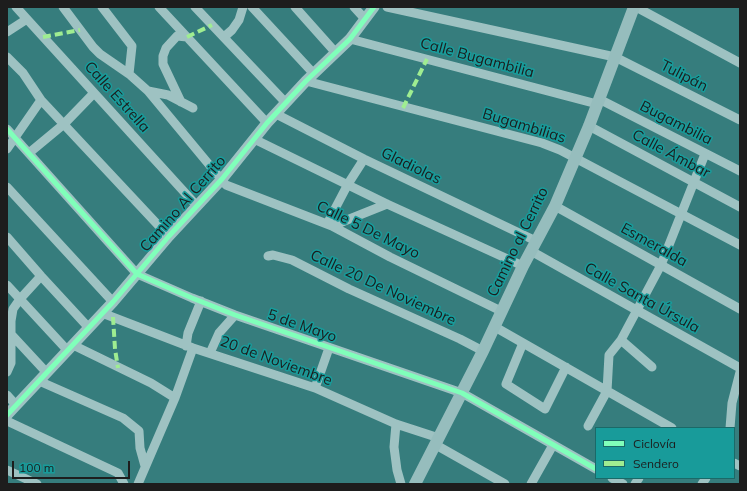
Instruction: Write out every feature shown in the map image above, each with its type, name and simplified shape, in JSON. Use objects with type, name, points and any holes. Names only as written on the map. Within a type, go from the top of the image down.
[{"type":"main road","name":"Camino al Cerrito","points":[[415,484],[438,442],[533,246],[555,206],[574,158],[589,126],[633,7]]},
{"type":"street","name":"Calle Estrella","points":[[16,7],[197,206]]},
{"type":"street","name":"Calle 5 De Mayo","points":[[62,7],[100,54],[129,74],[148,91],[226,185],[330,225],[390,257],[501,311]]},
{"type":"street","points":[[102,7],[132,46],[129,74]]},
{"type":"street","points":[[195,7],[286,103]]},
{"type":"street","points":[[224,37],[232,30],[239,20],[244,7]]},
{"type":"street","points":[[252,7],[310,78]]},
{"type":"street","points":[[295,7],[336,53]]},
{"type":"street","points":[[354,7],[365,19]]},
{"type":"street","name":"Camino Al Cerrito","points":[[7,415],[138,274],[169,236],[222,179],[267,123],[350,39],[374,7]]},
{"type":"street","name":"Tulipán","points":[[387,7],[615,57],[740,120]]},
{"type":"street","points":[[633,7],[740,63]]},
{"type":"street","points":[[163,8],[187,37],[267,123]]},
{"type":"street","points":[[7,32],[27,20]]},
{"type":"street","points":[[181,102],[163,64],[163,56],[166,48],[177,36],[187,37]]},
{"type":"street","name":"Calle Bugambilia","points":[[350,39],[598,102]]},
{"type":"street","points":[[8,60],[23,73],[41,100],[169,236]]},
{"type":"street","name":"Bugambilias","points":[[310,78],[542,143],[560,150],[740,245]]},
{"type":"street","points":[[148,91],[163,93],[193,108]]},
{"type":"street","points":[[29,153],[64,124],[94,93]]},
{"type":"street","points":[[7,149],[41,100]]},
{"type":"street","name":"Bugambilia","points":[[598,102],[740,171]]},
{"type":"street","name":"Gladiolas","points":[[276,114],[533,246]]},
{"type":"street","name":"Calle Ámbar","points":[[589,126],[740,207]]},
{"type":"street","points":[[7,129],[138,274]]},
{"type":"street","points":[[254,139],[387,204],[523,266]]},
{"type":"street","points":[[588,426],[607,391],[609,355],[621,340],[661,265],[705,154]]},
{"type":"street","points":[[330,225],[348,184],[364,159]]},
{"type":"street","points":[[7,187],[113,302]]},
{"type":"street","points":[[330,225],[387,204]]},
{"type":"street","name":"Esmeralda","points":[[555,206],[740,309]]},
{"type":"street","points":[[7,236],[41,276],[89,328]]},
{"type":"street","name":"Calle Santa Úrsula","points":[[533,246],[637,311],[740,368]]},
{"type":"street","name":"Calle 20 De Noviembre","points":[[268,256],[273,255],[292,260],[349,289],[460,339],[483,351]]},
{"type":"street","name":"5 de Mayo","points":[[138,274],[235,315],[462,393],[593,467]]},
{"type":"street","points":[[7,372],[11,363],[9,331],[13,308],[20,298],[41,276]]},
{"type":"street","points":[[7,285],[70,348],[151,383],[175,398]]},
{"type":"street","points":[[138,484],[175,398],[190,347],[188,333],[195,314],[202,301]]},
{"type":"street","name":"20 de Noviembre","points":[[102,314],[190,347],[315,388],[438,442],[505,484]]},
{"type":"street","points":[[210,353],[220,333],[235,315]]},
{"type":"street","points":[[495,327],[670,427]]},
{"type":"street","points":[[9,331],[47,373]]},
{"type":"street","points":[[621,340],[652,367]]},
{"type":"street","points":[[523,343],[506,384],[545,409],[566,368]]},
{"type":"street","points":[[315,388],[329,348]]},
{"type":"street","points":[[729,427],[736,405],[740,372]]},
{"type":"street","points":[[39,381],[123,418],[139,431],[140,448],[145,466]]},
{"type":"street","points":[[7,395],[16,405]]},
{"type":"street","points":[[7,420],[118,473],[124,484]]},
{"type":"street","points":[[396,424],[394,447],[397,470],[401,484]]},
{"type":"street","points":[[531,484],[553,444]]},
{"type":"street","points":[[7,470],[37,484]]},
{"type":"street","points":[[614,479],[623,484]]},
{"type":"marked path","points":[[187,37],[212,25]]},
{"type":"marked path","points":[[43,37],[80,30]]},
{"type":"marked path","points":[[403,108],[427,59]]},
{"type":"marked path","points":[[113,317],[118,368]]},
{"type":"cycle path","points":[[7,415],[113,302],[169,236],[222,179],[267,123],[306,81],[350,39],[374,7]]},
{"type":"cycle path","points":[[7,129],[137,274],[235,315],[462,393],[595,468]]}]
